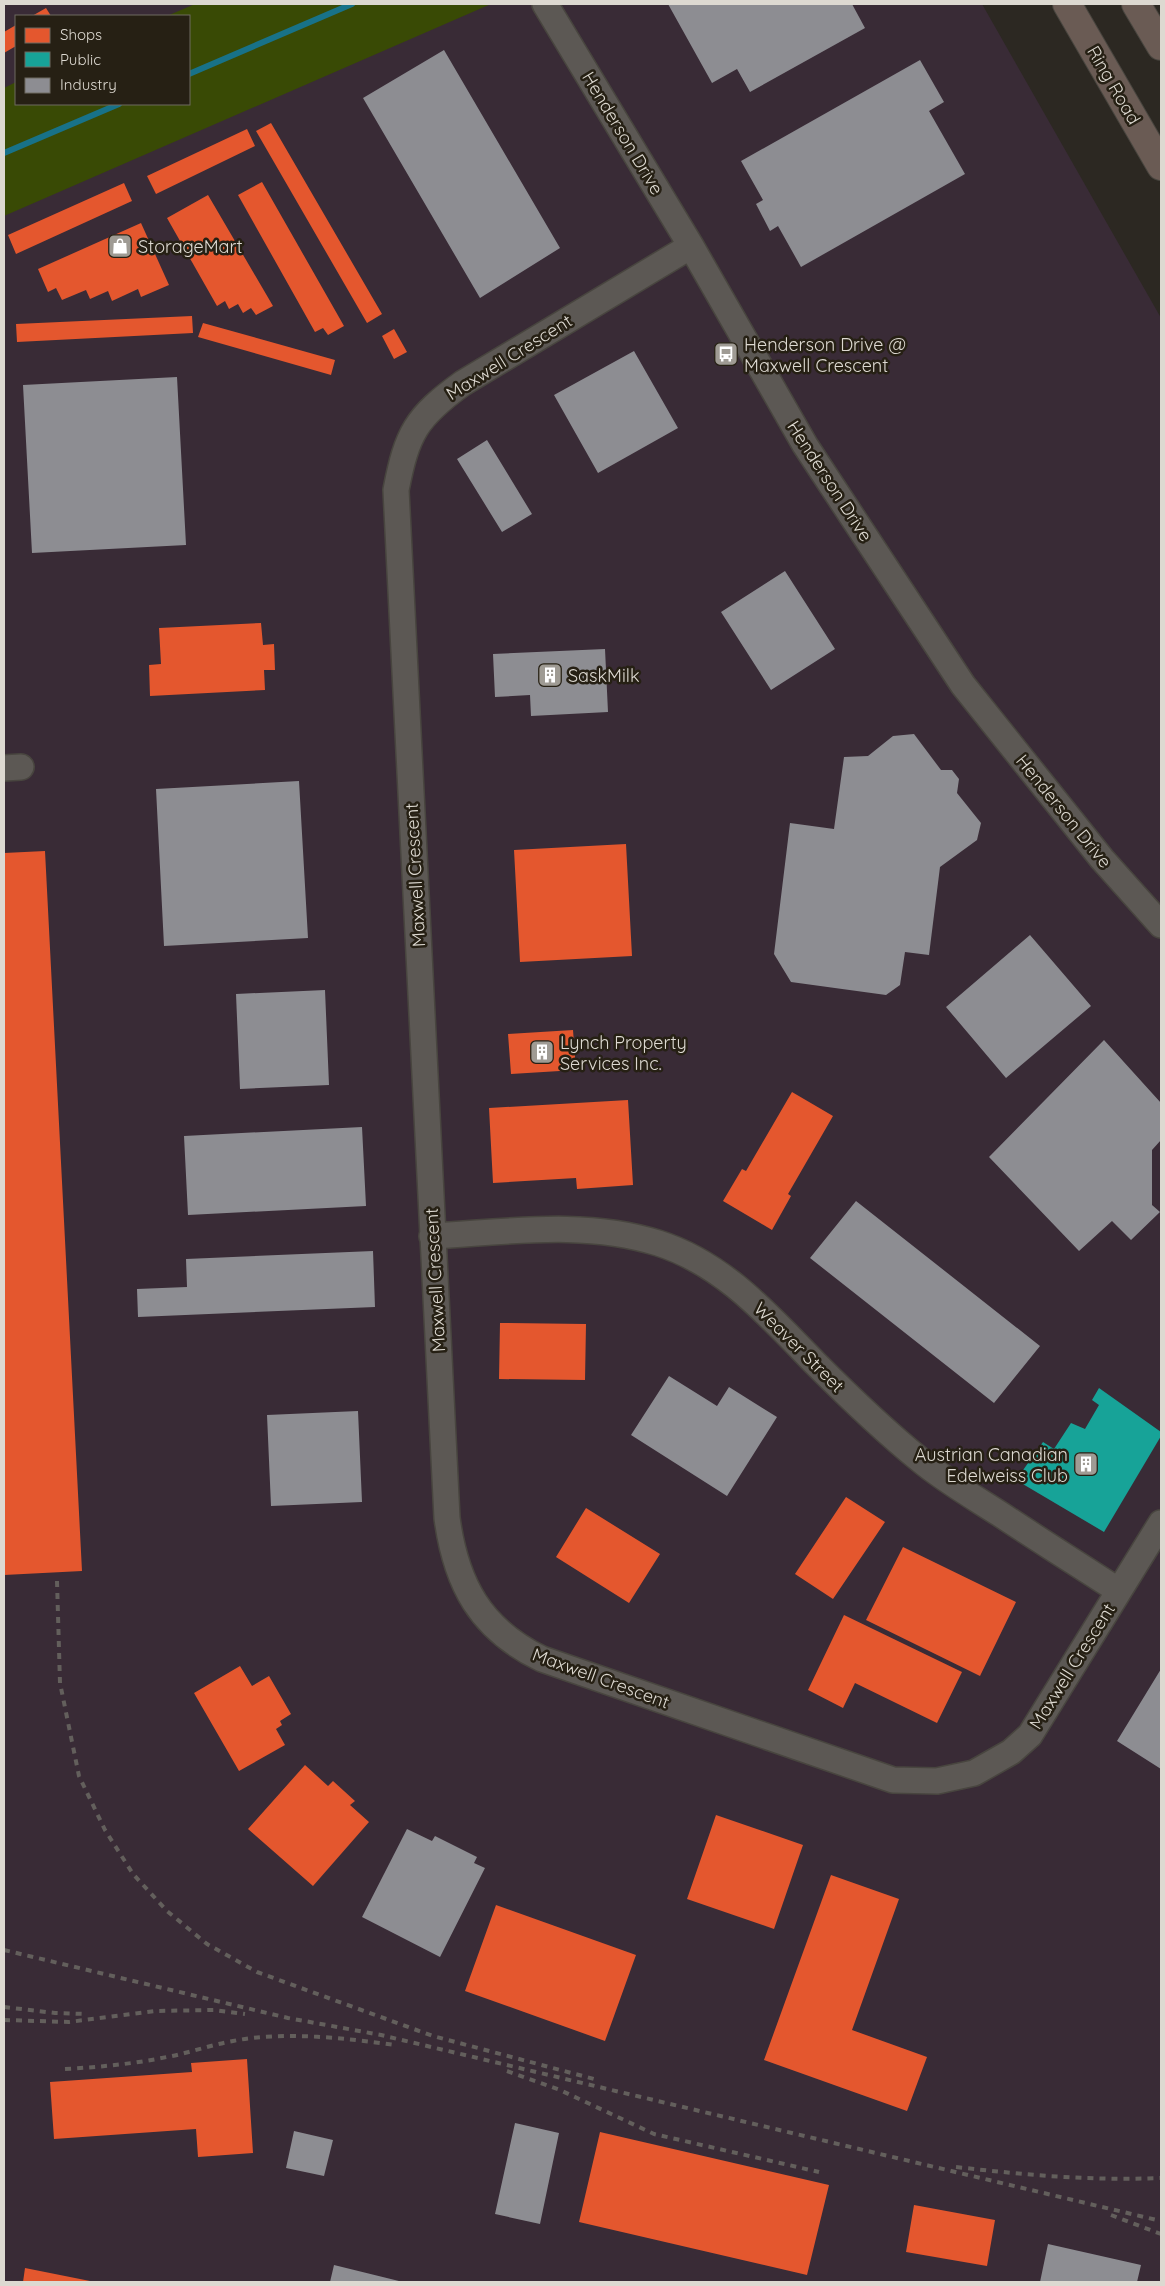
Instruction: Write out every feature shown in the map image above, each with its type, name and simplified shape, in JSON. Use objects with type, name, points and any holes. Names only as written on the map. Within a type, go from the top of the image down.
[{"type":"highway","name":"Ring Road","points":[[1067,4],[1161,166]]},
{"type":"highway","points":[[1136,4],[1161,46]]},
{"type":"street","name":"Henderson Drive","points":[[545,4],[691,246],[805,445],[964,685],[1124,885],[1161,926]]},
{"type":"street","name":"Maxwell Crescent","points":[[691,246],[478,374],[435,403],[414,429],[402,458],[396,490],[447,1518],[450,1540],[462,1580],[472,1600],[502,1634],[520,1648],[542,1659],[893,1780],[936,1781],[974,1773],[994,1763],[1030,1735],[1161,1523]]},
{"type":"street","name":"Weaver Street","points":[[432,1236],[580,1229],[621,1234],[659,1243],[690,1256],[716,1270],[742,1290],[859,1407],[921,1461],[953,1484],[1119,1591]]},
{"type":"shaded area","points":[[4,4],[982,4],[1161,318],[1161,2282],[4,2282]]},
{"type":"green space","points":[[195,4],[491,4],[4,216],[4,88],[15,82],[15,105],[190,105],[190,15],[169,15]]},
{"type":"building: Shops","points":[[46,8],[50,15],[34,15]]},
{"type":"building: Shops","points":[[15,26],[15,47],[4,53],[4,32]]},
{"type":"building: Shops","points":[[271,123],[382,314],[367,323],[256,131]]},
{"type":"building: Shops","name":"StorageMart","points":[[247,129],[255,146],[156,194],[147,176]]},
{"type":"building: Shops","name":"StorageMart","points":[[262,182],[344,326],[328,335],[323,328],[315,332],[238,195]]},
{"type":"building: Shops","name":"StorageMart","points":[[124,183],[132,201],[16,254],[8,235]]},
{"type":"building: Shops","name":"StorageMart","points":[[208,195],[273,306],[256,315],[251,308],[243,313],[238,304],[229,309],[225,301],[217,306],[167,218]]},
{"type":"building: Shops","name":"StorageMart","points":[[141,223],[169,285],[141,297],[138,289],[112,301],[108,291],[90,299],[86,290],[62,300],[56,288],[48,292],[38,269]]},
{"type":"building: Shops","points":[[192,316],[193,333],[17,342],[16,324]]},
{"type":"building: Shops","points":[[203,323],[335,360],[331,375],[198,337]]},
{"type":"building: Shops","points":[[394,329],[407,352],[394,359],[382,336]]},
{"type":"building: Shops","points":[[261,623],[263,645],[274,644],[275,670],[264,670],[265,690],[150,696],[149,665],[161,664],[159,628]]},
{"type":"building: Shops","points":[[626,844],[632,956],[520,962],[514,850]]},
{"type":"building: Shops","points":[[45,851],[82,1571],[4,1575],[4,853]]},
{"type":"building: Shops","name":"Lynch Property Services Inc.","points":[[573,1030],[576,1070],[511,1074],[508,1034]]},
{"type":"building: Shops","points":[[792,1092],[833,1116],[788,1194],[791,1196],[772,1230],[723,1201],[742,1169],[746,1171]]},
{"type":"building: Shops","points":[[628,1100],[633,1185],[577,1189],[576,1178],[493,1183],[489,1108]]},
{"type":"building: Shops","points":[[500,1323],[586,1324],[585,1380],[499,1379]]},
{"type":"building: Shops","points":[[846,1497],[885,1522],[833,1599],[795,1574]]},
{"type":"building: Shops","points":[[586,1508],[660,1554],[629,1603],[556,1557]]},
{"type":"building: Shops","points":[[903,1547],[1016,1602],[980,1676],[866,1620]]},
{"type":"building: Shops","points":[[844,1615],[962,1672],[937,1723],[855,1683],[843,1708],[808,1690]]},
{"type":"building: Shops","points":[[240,1666],[252,1686],[269,1676],[291,1714],[280,1721],[282,1725],[276,1729],[285,1745],[239,1771],[194,1693]]},
{"type":"building: Shops","points":[[305,1765],[328,1786],[333,1781],[355,1801],[350,1805],[369,1822],[313,1886],[248,1829]]},
{"type":"building: Shops","points":[[716,1815],[803,1845],[774,1929],[687,1899]]},
{"type":"building: Shops","points":[[831,1875],[899,1899],[852,2030],[927,2057],[907,2111],[764,2060]]},
{"type":"building: Shops","points":[[496,1905],[636,1955],[605,2041],[465,1991]]},
{"type":"building: Shops","points":[[247,2059],[253,2153],[198,2157],[196,2129],[54,2139],[50,2082],[192,2072],[191,2063]]},
{"type":"building: Shops","points":[[600,2132],[829,2185],[807,2275],[579,2222]]},
{"type":"building: Shops","points":[[914,2205],[995,2220],[987,2266],[906,2252]]},
{"type":"building: Shops","points":[[25,2268],[90,2281],[90,2282],[23,2282]]},
{"type":"building: Public","name":"Austrian Canadian Edelweiss Club","points":[[1099,1388],[1161,1432],[1161,1436],[1104,1532],[1016,1480],[1043,1442],[1054,1449],[1071,1423],[1085,1429],[1099,1405],[1092,1400]]},
{"type":"building: Industry","points":[[668,4],[852,4],[865,28],[750,92],[737,69],[712,83]]},
{"type":"building: Industry","points":[[444,50],[560,248],[480,298],[363,98]]},
{"type":"building: Industry","points":[[920,60],[944,102],[929,111],[965,174],[801,267],[778,226],[770,231],[756,204],[763,200],[741,161]]},
{"type":"building: Industry","points":[[634,351],[678,428],[598,473],[554,395]]},
{"type":"building: Industry","points":[[177,377],[186,545],[32,553],[23,385]]},
{"type":"building: Industry","points":[[487,440],[532,514],[502,532],[457,459]]},
{"type":"building: Industry","points":[[785,571],[835,649],[771,690],[721,612]]},
{"type":"building: Industry","name":"SaskMilk","points":[[605,649],[608,712],[531,716],[530,695],[495,697],[493,654]]},
{"type":"building: Industry","points":[[914,734],[941,770],[952,770],[959,779],[957,793],[981,823],[977,840],[940,867],[929,955],[905,952],[900,985],[886,995],[791,982],[774,954],[790,823],[834,829],[844,757],[868,756],[893,736]]},
{"type":"building: Industry","points":[[299,781],[308,938],[164,946],[156,789]]},
{"type":"building: Industry","points":[[1030,935],[1091,1006],[1006,1078],[946,1007]]},
{"type":"building: Industry","points":[[325,990],[329,1085],[240,1089],[236,994]]},
{"type":"building: Industry","points":[[1104,1040],[1161,1103],[1161,1140],[1152,1150],[1152,1205],[1160,1212],[1131,1240],[1112,1221],[1079,1251],[989,1157]]},
{"type":"building: Industry","points":[[362,1127],[366,1206],[188,1215],[184,1136]]},
{"type":"building: Industry","points":[[856,1201],[1040,1346],[994,1403],[810,1258]]},
{"type":"building: Industry","points":[[373,1251],[375,1307],[138,1317],[137,1289],[187,1287],[186,1259]]},
{"type":"building: Industry","points":[[669,1376],[717,1406],[729,1387],[777,1417],[727,1496],[631,1435]]},
{"type":"building: Industry","points":[[358,1411],[362,1502],[271,1506],[267,1415]]},
{"type":"building: Industry","points":[[1161,1669],[1161,1769],[1117,1741]]},
{"type":"building: Industry","points":[[407,1829],[432,1841],[435,1836],[477,1857],[474,1863],[485,1868],[440,1957],[362,1917]]},
{"type":"building: Industry","points":[[515,2123],[559,2133],[540,2224],[495,2214]]},
{"type":"building: Industry","points":[[294,2131],[333,2140],[324,2176],[286,2168]]},
{"type":"building: Industry","points":[[1048,2244],[1141,2265],[1137,2282],[1040,2282]]},
{"type":"building: Industry","points":[[334,2265],[403,2282],[330,2282]]},
{"type":"waterway","points":[[190,74],[352,4]]},
{"type":"waterway","points":[[4,153],[117,105]]},
{"type":"railway","points":[[57,1581],[60,1683],[79,1776],[105,1830],[133,1874],[167,1911],[207,1944],[257,1972],[433,2036],[594,2079]]},
{"type":"railway","points":[[4,1950],[288,2018],[381,2035],[1161,2221]]},
{"type":"railway","points":[[4,2007],[55,2013],[86,2014]]},
{"type":"railway","points":[[4,2020],[69,2022],[155,2011],[214,2010],[245,2014]]},
{"type":"railway","points":[[65,2069],[142,2062],[233,2041],[272,2036],[335,2038],[395,2045]]},
{"type":"railway","points":[[507,2071],[560,2090],[654,2134],[819,2172]]},
{"type":"railway","points":[[956,2167],[1058,2177],[1109,2179],[1161,2178]]},
{"type":"railway","points":[[1111,2215],[1161,2234]]},
{"type":"place","name":"StorageMart","points":[[120,246]]},
{"type":"place","name":"Henderson Drive @ Maxwell Crescent","points":[[726,354]]},
{"type":"place","name":"SaskMilk","points":[[550,675]]},
{"type":"place","name":"Lynch Property Services Inc.","points":[[542,1052]]},
{"type":"place","name":"Austrian Canadian Edelweiss Club","points":[[1086,1464]]}]
